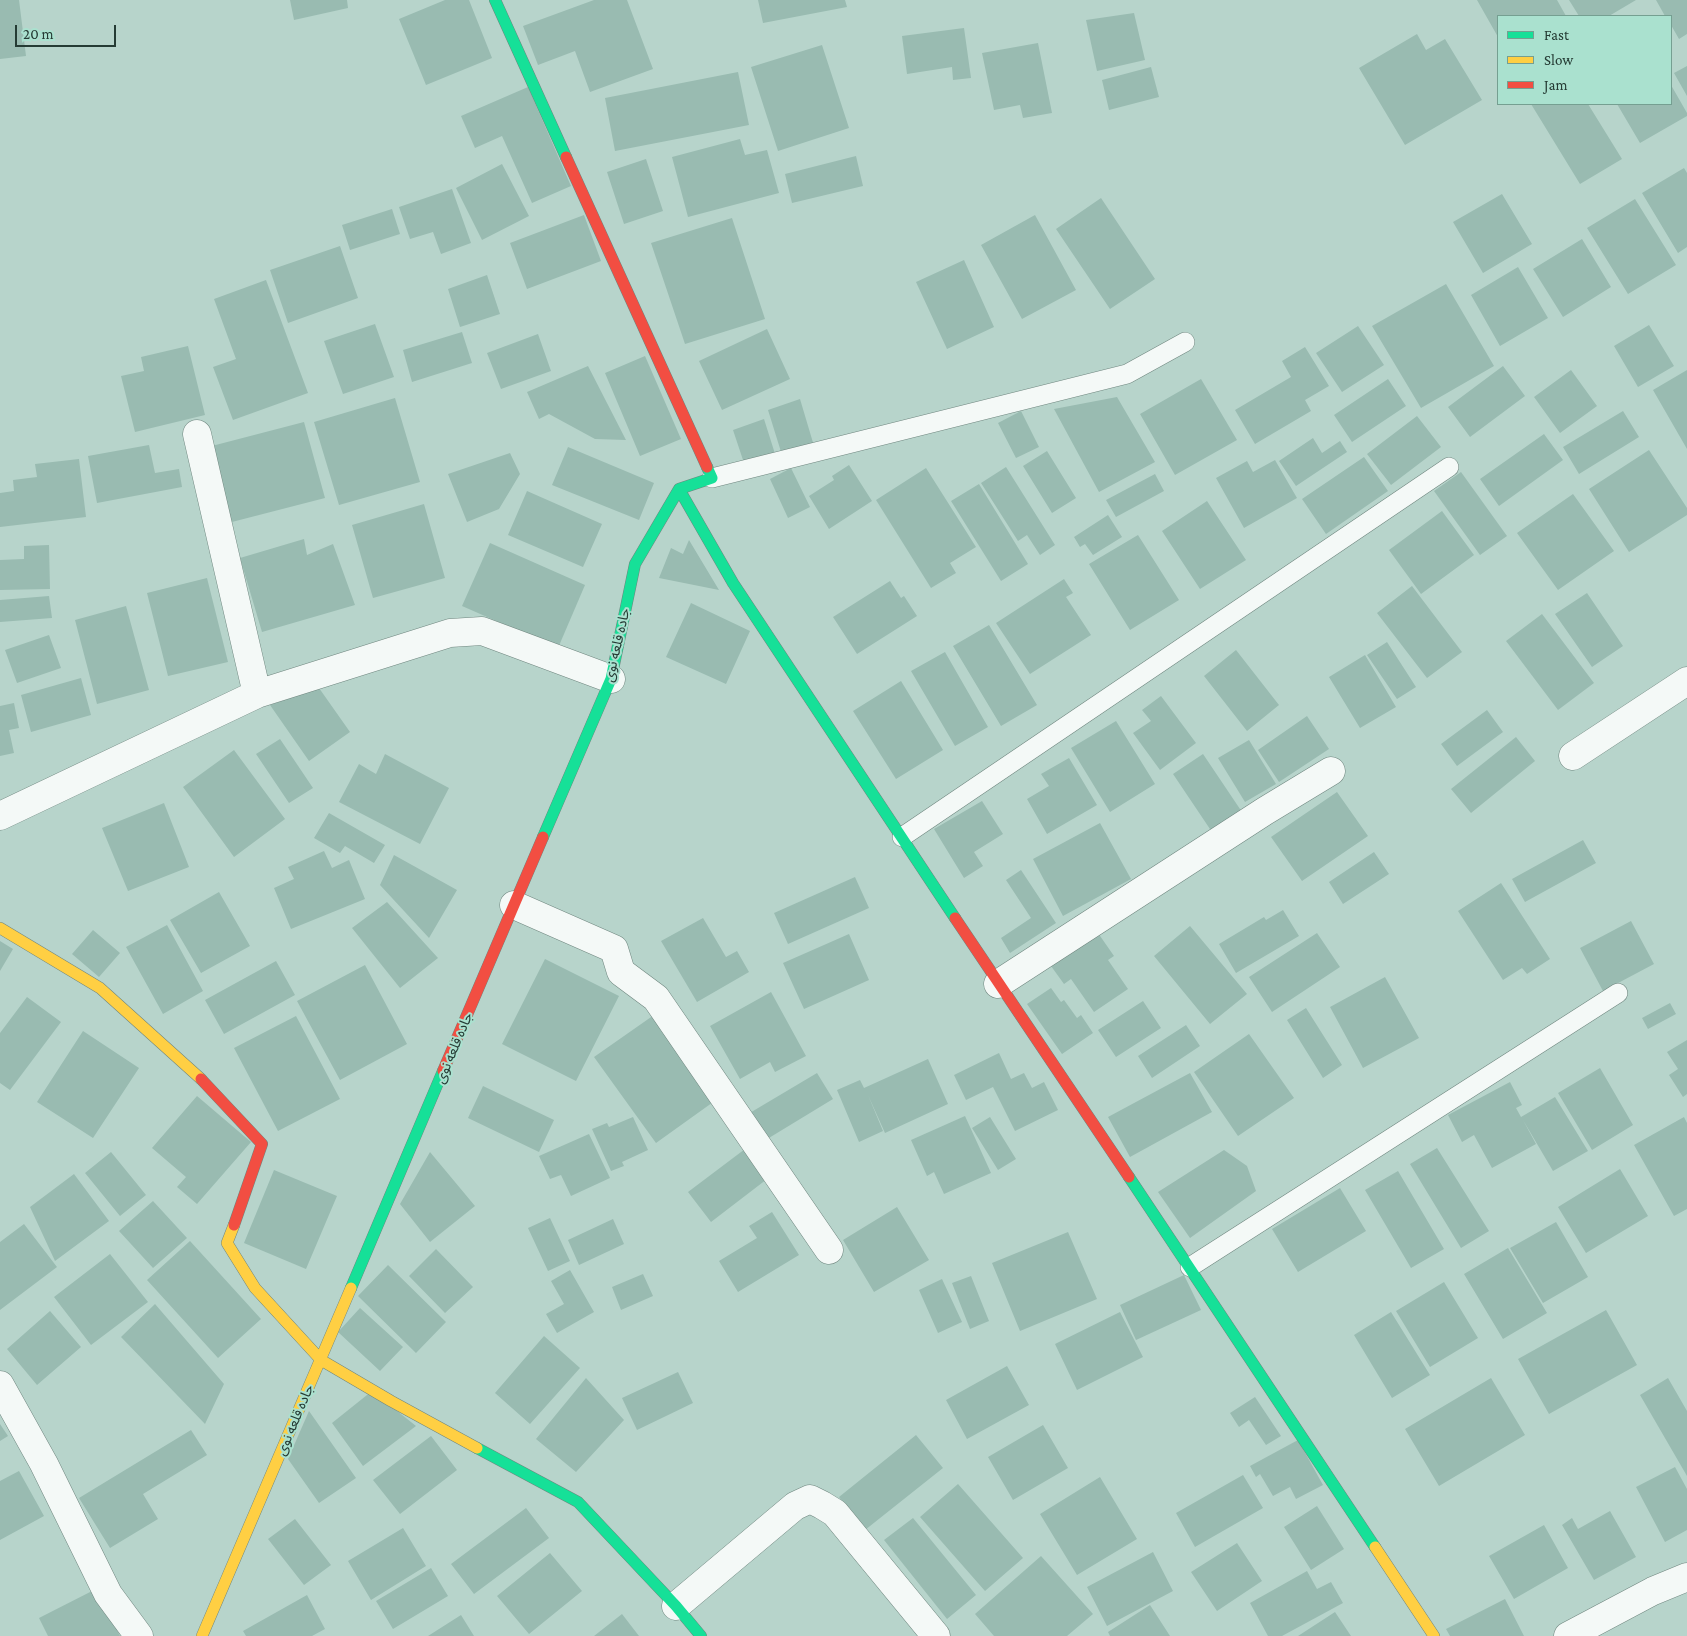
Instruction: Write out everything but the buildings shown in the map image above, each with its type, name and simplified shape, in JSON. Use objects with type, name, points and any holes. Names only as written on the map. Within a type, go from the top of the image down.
[{"type":"street","points":[[495,0],[712,478],[679,489],[733,583],[998,984],[1190,1267],[1434,1636]]},
{"type":"street","points":[[197,434],[258,694]]},
{"type":"street","name":"جاده قلعه نوی","points":[[202,1636],[611,679],[636,564],[679,489]]},
{"type":"street","points":[[0,816],[258,694],[450,633],[482,631],[611,679]]},
{"type":"street","points":[[1573,756],[1687,681]]},
{"type":"street","points":[[998,984],[1265,811],[1331,771]]},
{"type":"street","points":[[514,905],[614,948],[621,972],[656,998],[829,1250]]},
{"type":"street","points":[[0,928],[100,988],[207,1084],[262,1144],[227,1243],[255,1288],[321,1360],[391,1401],[578,1502],[702,1636]]},
{"type":"street","points":[[0,1385],[44,1464],[108,1594],[139,1636]]},
{"type":"street","points":[[676,1606],[795,1506],[810,1499],[835,1514],[936,1636]]},
{"type":"street","points":[[1568,1636],[1653,1591],[1687,1577]]},
{"type":"lane","points":[[712,478],[1127,374],[1186,342]]},
{"type":"lane","points":[[902,837],[1449,467]]},
{"type":"lane","points":[[1190,1267],[1618,994]]},
{"type":"traffic: fast","points":[[495,0],[566,157]]},
{"type":"traffic: fast","points":[[543,837],[611,679],[635,564],[679,489],[712,478],[707,467]]},
{"type":"traffic: fast","points":[[679,489],[733,583],[955,918]]},
{"type":"traffic: fast","points":[[351,1288],[443,1071]]},
{"type":"traffic: fast","points":[[1129,1177],[1375,1547]]},
{"type":"traffic: fast","points":[[477,1448],[578,1502],[676,1606],[701,1636]]},
{"type":"traffic: slow","points":[[0,928],[100,988],[201,1079]]},
{"type":"traffic: slow","points":[[234,1225],[227,1243],[255,1288],[321,1360],[477,1448]]},
{"type":"traffic: slow","points":[[202,1636],[351,1288]]},
{"type":"traffic: slow","points":[[1375,1547],[1434,1636]]},
{"type":"traffic: jam","points":[[566,157],[707,467]]},
{"type":"traffic: jam","points":[[443,1071],[543,837]]},
{"type":"traffic: jam","points":[[955,918],[1129,1177]]},
{"type":"traffic: jam","points":[[201,1079],[262,1144],[234,1225]]}]
